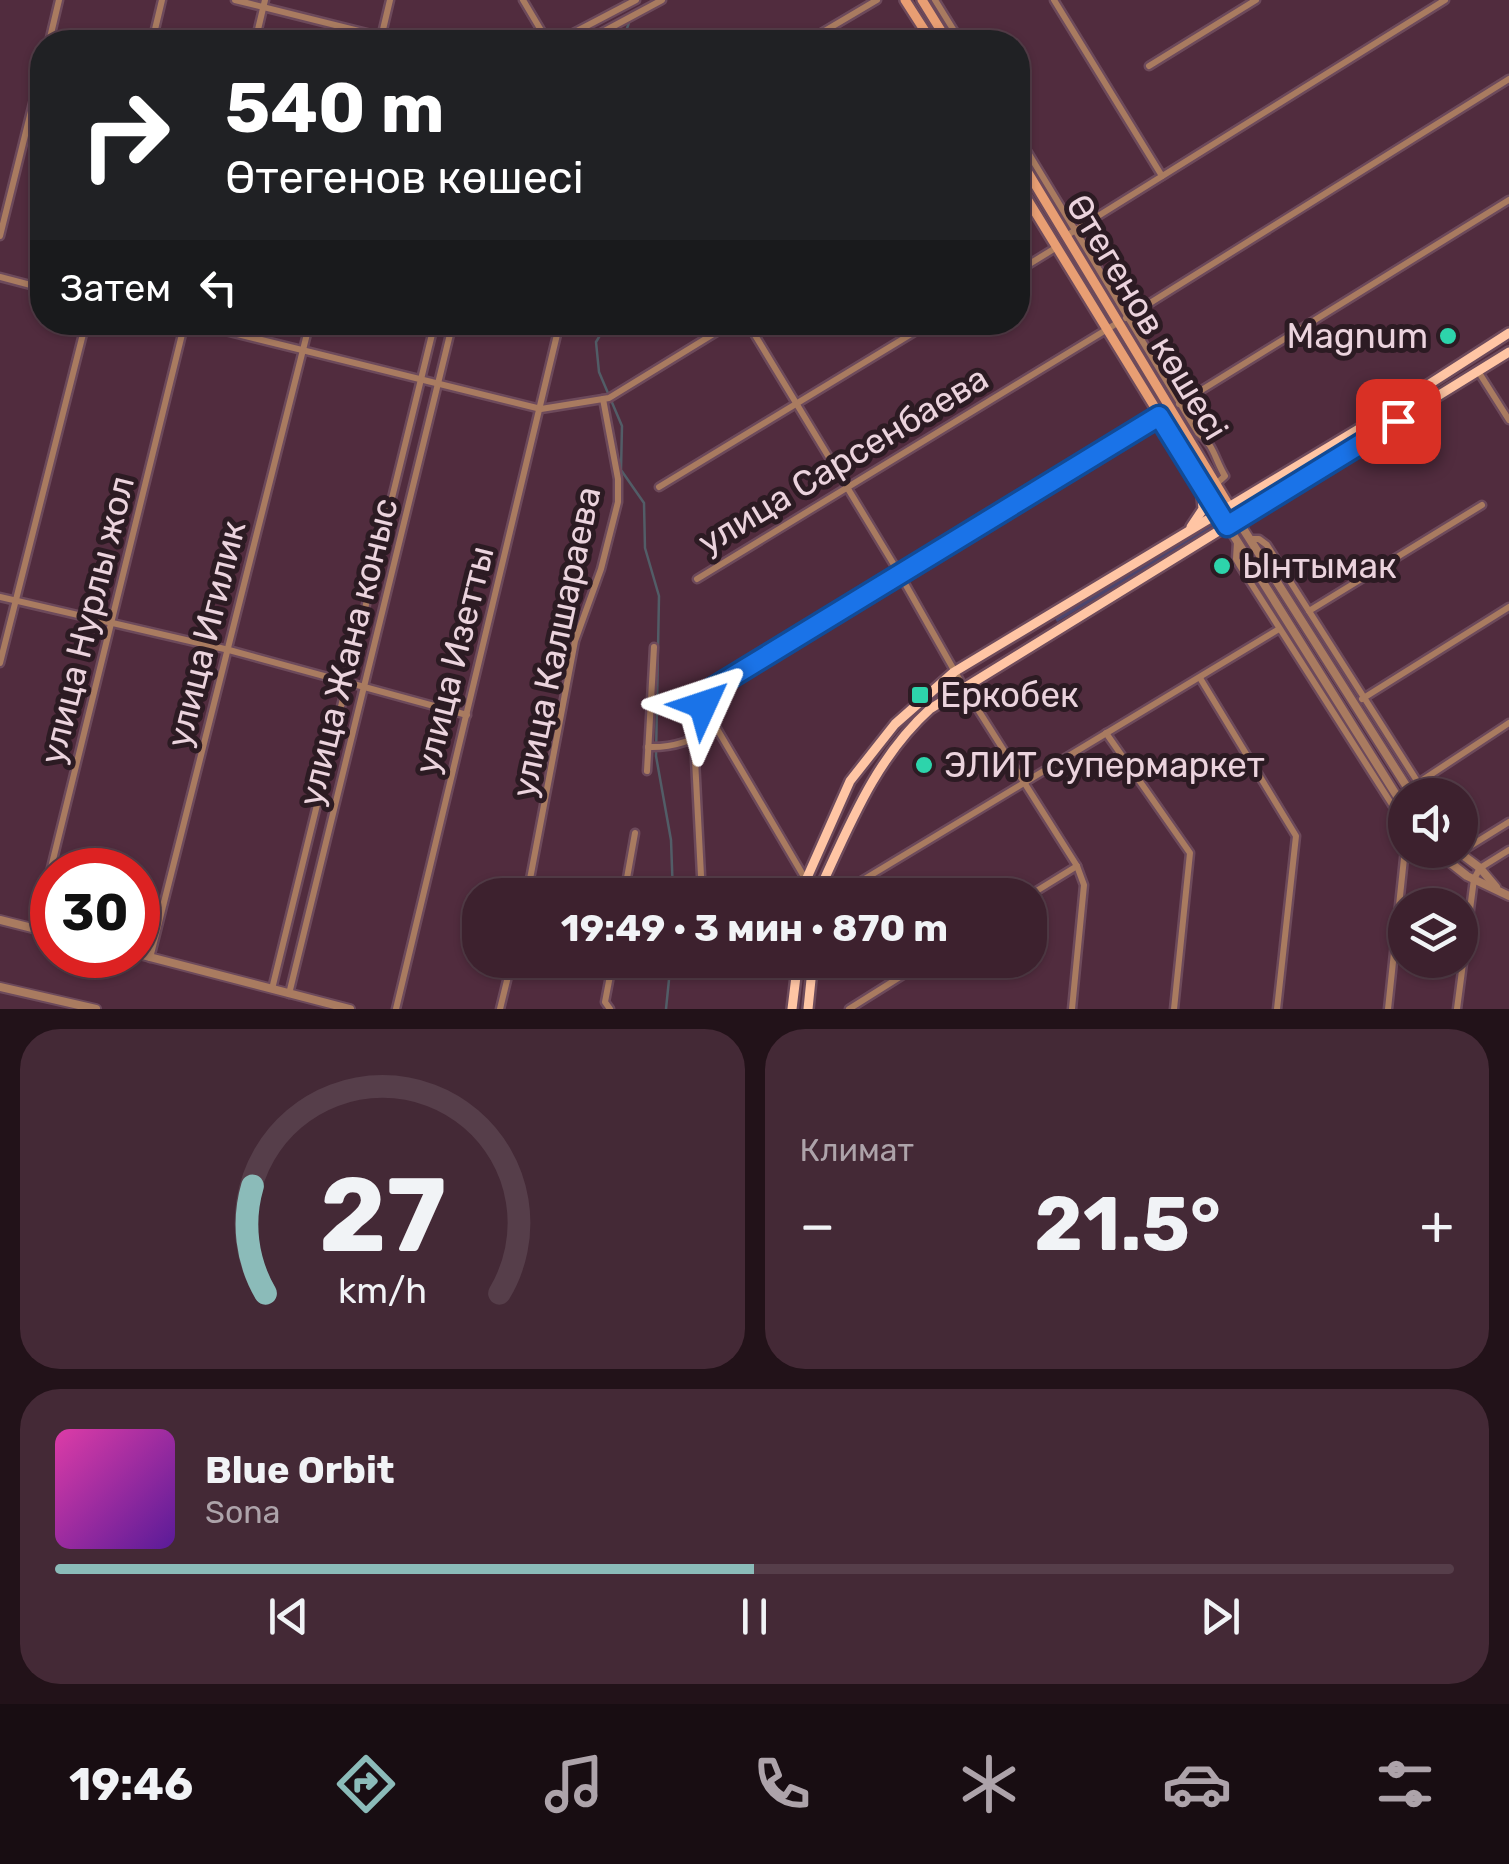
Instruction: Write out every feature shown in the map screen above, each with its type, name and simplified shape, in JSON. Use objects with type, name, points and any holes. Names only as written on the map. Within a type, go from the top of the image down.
[{"type":"main road","points":[[905,0],[924,30]]},
{"type":"main road","points":[[922,0],[941,30]]},
{"type":"main road","name":"Өтегенов көшесі","points":[[1030,176],[1058,223],[1071,233],[1123,320],[1170,412],[1215,484],[1224,510]]},
{"type":"main road","name":"Өтегенов көшесі","points":[[1030,203],[1201,484],[1224,510]]},
{"type":"main road","points":[[807,878],[850,781],[896,724],[954,672],[1367,424],[1509,333]]},
{"type":"main road","points":[[827,878],[864,794],[904,732],[930,708],[1509,352]]},
{"type":"main road","points":[[1413,395],[1421,406]]},
{"type":"main road","points":[[1367,424],[1374,435]]},
{"type":"main road","points":[[1188,531],[1202,509],[1201,484]]},
{"type":"main road","points":[[1224,510],[1238,519]]},
{"type":"main road","points":[[1224,510],[1227,526]]},
{"type":"main road","points":[[1045,618],[1054,631]]},
{"type":"main road","points":[[821,846],[836,853]]},
{"type":"main road","points":[[792,1009],[796,978]]},
{"type":"main road","points":[[808,1009],[811,978]]},
{"type":"street","points":[[52,30],[60,0]]},
{"type":"street","points":[[155,30],[162,0]]},
{"type":"street","points":[[235,0],[264,4],[348,30]]},
{"type":"street","points":[[383,30],[390,0]]},
{"type":"street","points":[[523,0],[541,30]]},
{"type":"street","points":[[579,30],[636,0]]},
{"type":"street","points":[[608,30],[662,0]]},
{"type":"street","points":[[826,30],[876,0]]},
{"type":"street","points":[[935,0],[954,30]]},
{"type":"street","points":[[1054,0],[1162,176]]},
{"type":"street","points":[[1149,66],[1256,0]]},
{"type":"street","points":[[1030,158],[1071,233],[1446,0]]},
{"type":"street","points":[[257,30],[264,4]]},
{"type":"street","name":"улица Сарсенбаева","points":[[697,579],[1509,80]]},
{"type":"street","points":[[0,236],[30,115]]},
{"type":"street","points":[[1170,412],[1509,200]]},
{"type":"street","points":[[1047,231],[1058,223]]},
{"type":"street","points":[[1030,264],[1057,247]]},
{"type":"street","points":[[0,277],[30,285]]},
{"type":"street","points":[[1123,320],[1217,456],[1224,476],[1215,484]]},
{"type":"street","points":[[0,662],[83,335]]},
{"type":"street","name":"улица Нурлы жол","points":[[56,848],[184,335]]},
{"type":"street","points":[[237,335],[541,409],[606,398],[711,335]]},
{"type":"street","name":"улица Игилик","points":[[160,919],[307,335]]},
{"type":"street","name":"улица Жана коныс","points":[[272,989],[432,335]]},
{"type":"street","name":"улица Жана коныс","points":[[290,994],[450,335]]},
{"type":"street","name":"улица Изетты","points":[[396,1009],[557,335]]},
{"type":"street","points":[[754,335],[899,573],[954,672],[1077,866],[1084,885],[1072,1009]]},
{"type":"street","points":[[659,487],[908,335]]},
{"type":"street","points":[[1478,371],[1509,420]]},
{"type":"street","name":"улица Калшараева","points":[[530,878],[575,642],[601,569],[618,502],[606,398]]},
{"type":"street","points":[[805,878],[703,705],[707,692],[1159,416]]},
{"type":"street","points":[[1308,611],[1482,505]]},
{"type":"street","points":[[1238,519],[1401,778]]},
{"type":"street","points":[[1227,526],[1388,782]]},
{"type":"street","points":[[1250,539],[1260,539],[1267,545],[1415,778]]},
{"type":"street","points":[[1238,542],[1236,559],[1388,798]]},
{"type":"street","points":[[0,598],[228,650],[466,714]]},
{"type":"street","points":[[1362,699],[1509,607]]},
{"type":"street","points":[[867,878],[1280,629]]},
{"type":"street","points":[[647,772],[654,647]]},
{"type":"street","points":[[1200,678],[1296,836],[1277,1009]]},
{"type":"street","points":[[1424,778],[1509,723]]},
{"type":"street","points":[[648,747],[668,747],[694,740],[716,727]]},
{"type":"street","points":[[1106,733],[1190,853],[1174,1009]]},
{"type":"street","points":[[694,740],[701,878]]},
{"type":"street","points":[[1478,840],[1509,822]]},
{"type":"street","points":[[627,878],[635,832]]},
{"type":"street","points":[[1457,1009],[1474,879],[1480,868],[1509,850]]},
{"type":"street","points":[[1047,885],[1077,866]]},
{"type":"street","points":[[1388,1009],[1403,868]]},
{"type":"street","points":[[1457,868],[1509,896]]},
{"type":"street","points":[[1480,868],[1500,890]]},
{"type":"street","points":[[0,920],[30,928]]},
{"type":"street","points":[[160,961],[350,1009]]},
{"type":"street","points":[[500,1009],[508,978]]},
{"type":"street","points":[[609,978],[605,1002],[610,1009]]},
{"type":"street","points":[[849,1009],[898,978]]},
{"type":"street","points":[[0,987],[96,1009]]},
{"type":"shaded area","points":[[1215,519],[1219,525],[1057,622],[1054,616]]},
{"type":"waterway","points":[[626,30],[630,20]]},
{"type":"waterway","points":[[600,335],[596,342],[599,372],[622,426],[621,470],[644,503],[645,548],[659,596],[656,756],[671,840],[672,878]]},
{"type":"waterway","points":[[666,1009],[669,978]]},
{"type":"place","name":"Magnum","points":[[1448,336]]},
{"type":"place","name":"Ынтымак","points":[[1222,566]]},
{"type":"place","name":"Еркобек","points":[[920,695]]},
{"type":"place","name":"ЭЛИТ супермаркет","points":[[924,765]]},
{"type":"route","points":[[703,705],[707,692],[1159,416],[1227,526],[1398,421]]}]
